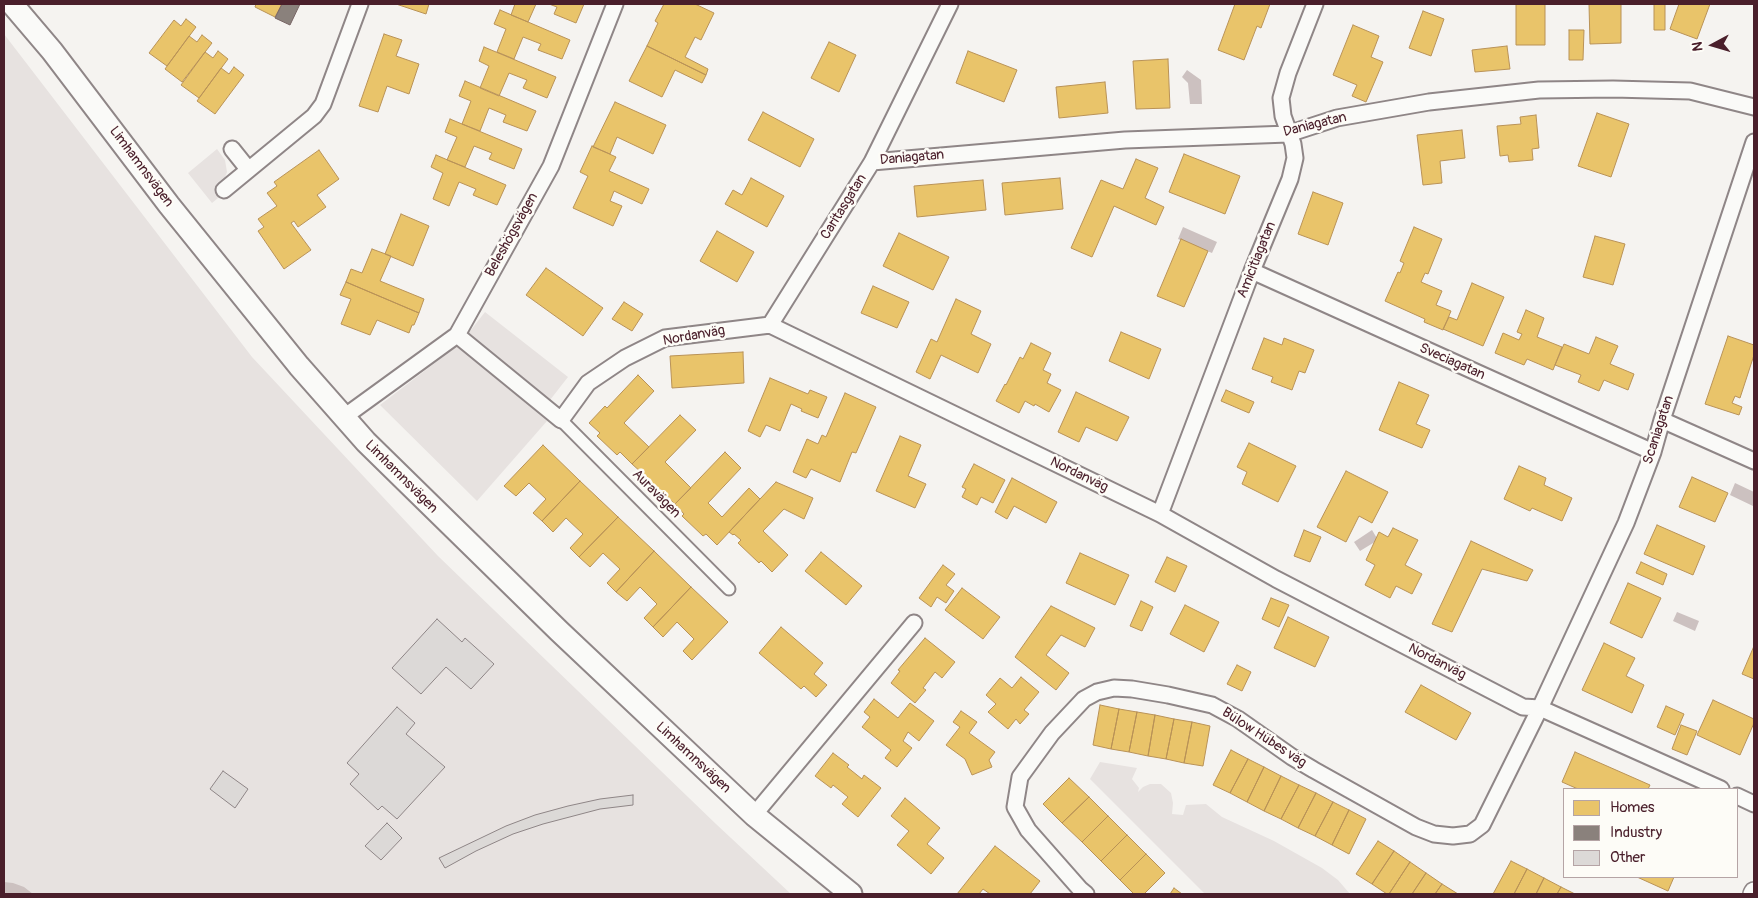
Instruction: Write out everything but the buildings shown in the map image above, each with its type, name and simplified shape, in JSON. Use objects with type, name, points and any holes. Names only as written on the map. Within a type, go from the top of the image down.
[{"type":"main road","name":"Limhamnsvägen","points":[[12,4],[52,51],[169,205],[299,366],[366,442],[559,631],[754,816],[851,894]]},
{"type":"street","points":[[224,190],[314,116],[324,104],[360,4]]},
{"type":"street","name":"Beleshögsvägen","points":[[344,418],[457,335],[551,166],[615,4]]},
{"type":"street","name":"Caritasgatan","points":[[770,325],[872,162],[950,4]]},
{"type":"street","name":"Amicitiagatan","points":[[1160,514],[1252,272],[1290,179],[1296,158],[1283,116],[1281,98],[1288,74],[1316,4]]},
{"type":"street","name":"Daniagatan","points":[[872,162],[1115,141],[1288,134],[1337,118],[1429,102],[1539,90],[1690,91],[1754,107]]},
{"type":"street","name":"Scaniagatan","points":[[1540,708],[1626,523],[1652,452],[1754,142]]},
{"type":"street","points":[[232,149],[248,169]]},
{"type":"street","name":"Sveciagatan","points":[[1252,272],[1652,452]]},
{"type":"street","name":"Nordanväg","points":[[560,420],[588,383],[625,358],[665,338],[770,325],[1160,514],[1276,579],[1523,707],[1540,708],[1719,788]]},
{"type":"street","points":[[457,335],[560,420]]},
{"type":"street","name":"Auravägen","points":[[560,420],[730,589]]},
{"type":"street","points":[[1662,420],[1754,461]]},
{"type":"street","points":[[754,816],[914,623]]},
{"type":"street","name":"Bülow Hübes väg","points":[[1086,894],[1028,830],[1015,807],[1020,777],[1052,733],[1084,699],[1097,692],[1114,688],[1132,689],[1168,694],[1212,705],[1238,719],[1314,770],[1416,827],[1434,834],[1453,836],[1470,834],[1482,825],[1540,708]]},
{"type":"street","points":[[1738,796],[1754,804]]},
{"type":"shaded area","points":[[4,34],[252,357],[438,556],[791,894],[4,894]]},
{"type":"shaded area","points":[[1187,70],[1201,80],[1202,104],[1190,104],[1188,83],[1182,77]]},
{"type":"shaded area","points":[[217,149],[225,160],[227,172],[225,177],[217,183],[223,194],[212,203],[188,173]]},
{"type":"shaded area","points":[[1183,227],[1217,242],[1212,253],[1178,239]]},
{"type":"shaded area","points":[[485,312],[568,377],[550,400],[467,335]]},
{"type":"shaded area","points":[[457,346],[547,421],[477,501],[380,405]]},
{"type":"shaded area","points":[[1735,483],[1754,492],[1753,506],[1730,495]]},
{"type":"shaded area","points":[[1372,530],[1378,540],[1360,551],[1354,542]]},
{"type":"shaded area","points":[[1677,612],[1699,621],[1695,631],[1673,621]]},
{"type":"shaded area","points":[[1100,762],[1137,768],[1132,779],[1139,788],[1138,792],[1150,784],[1161,784],[1171,793],[1173,803],[1172,814],[1183,815],[1186,805],[1206,804],[1222,817],[1274,841],[1322,868],[1338,880],[1350,894],[1205,894],[1090,779]]},
{"type":"shaded area","points":[[4,882],[24,887],[33,894],[4,894]]}]
